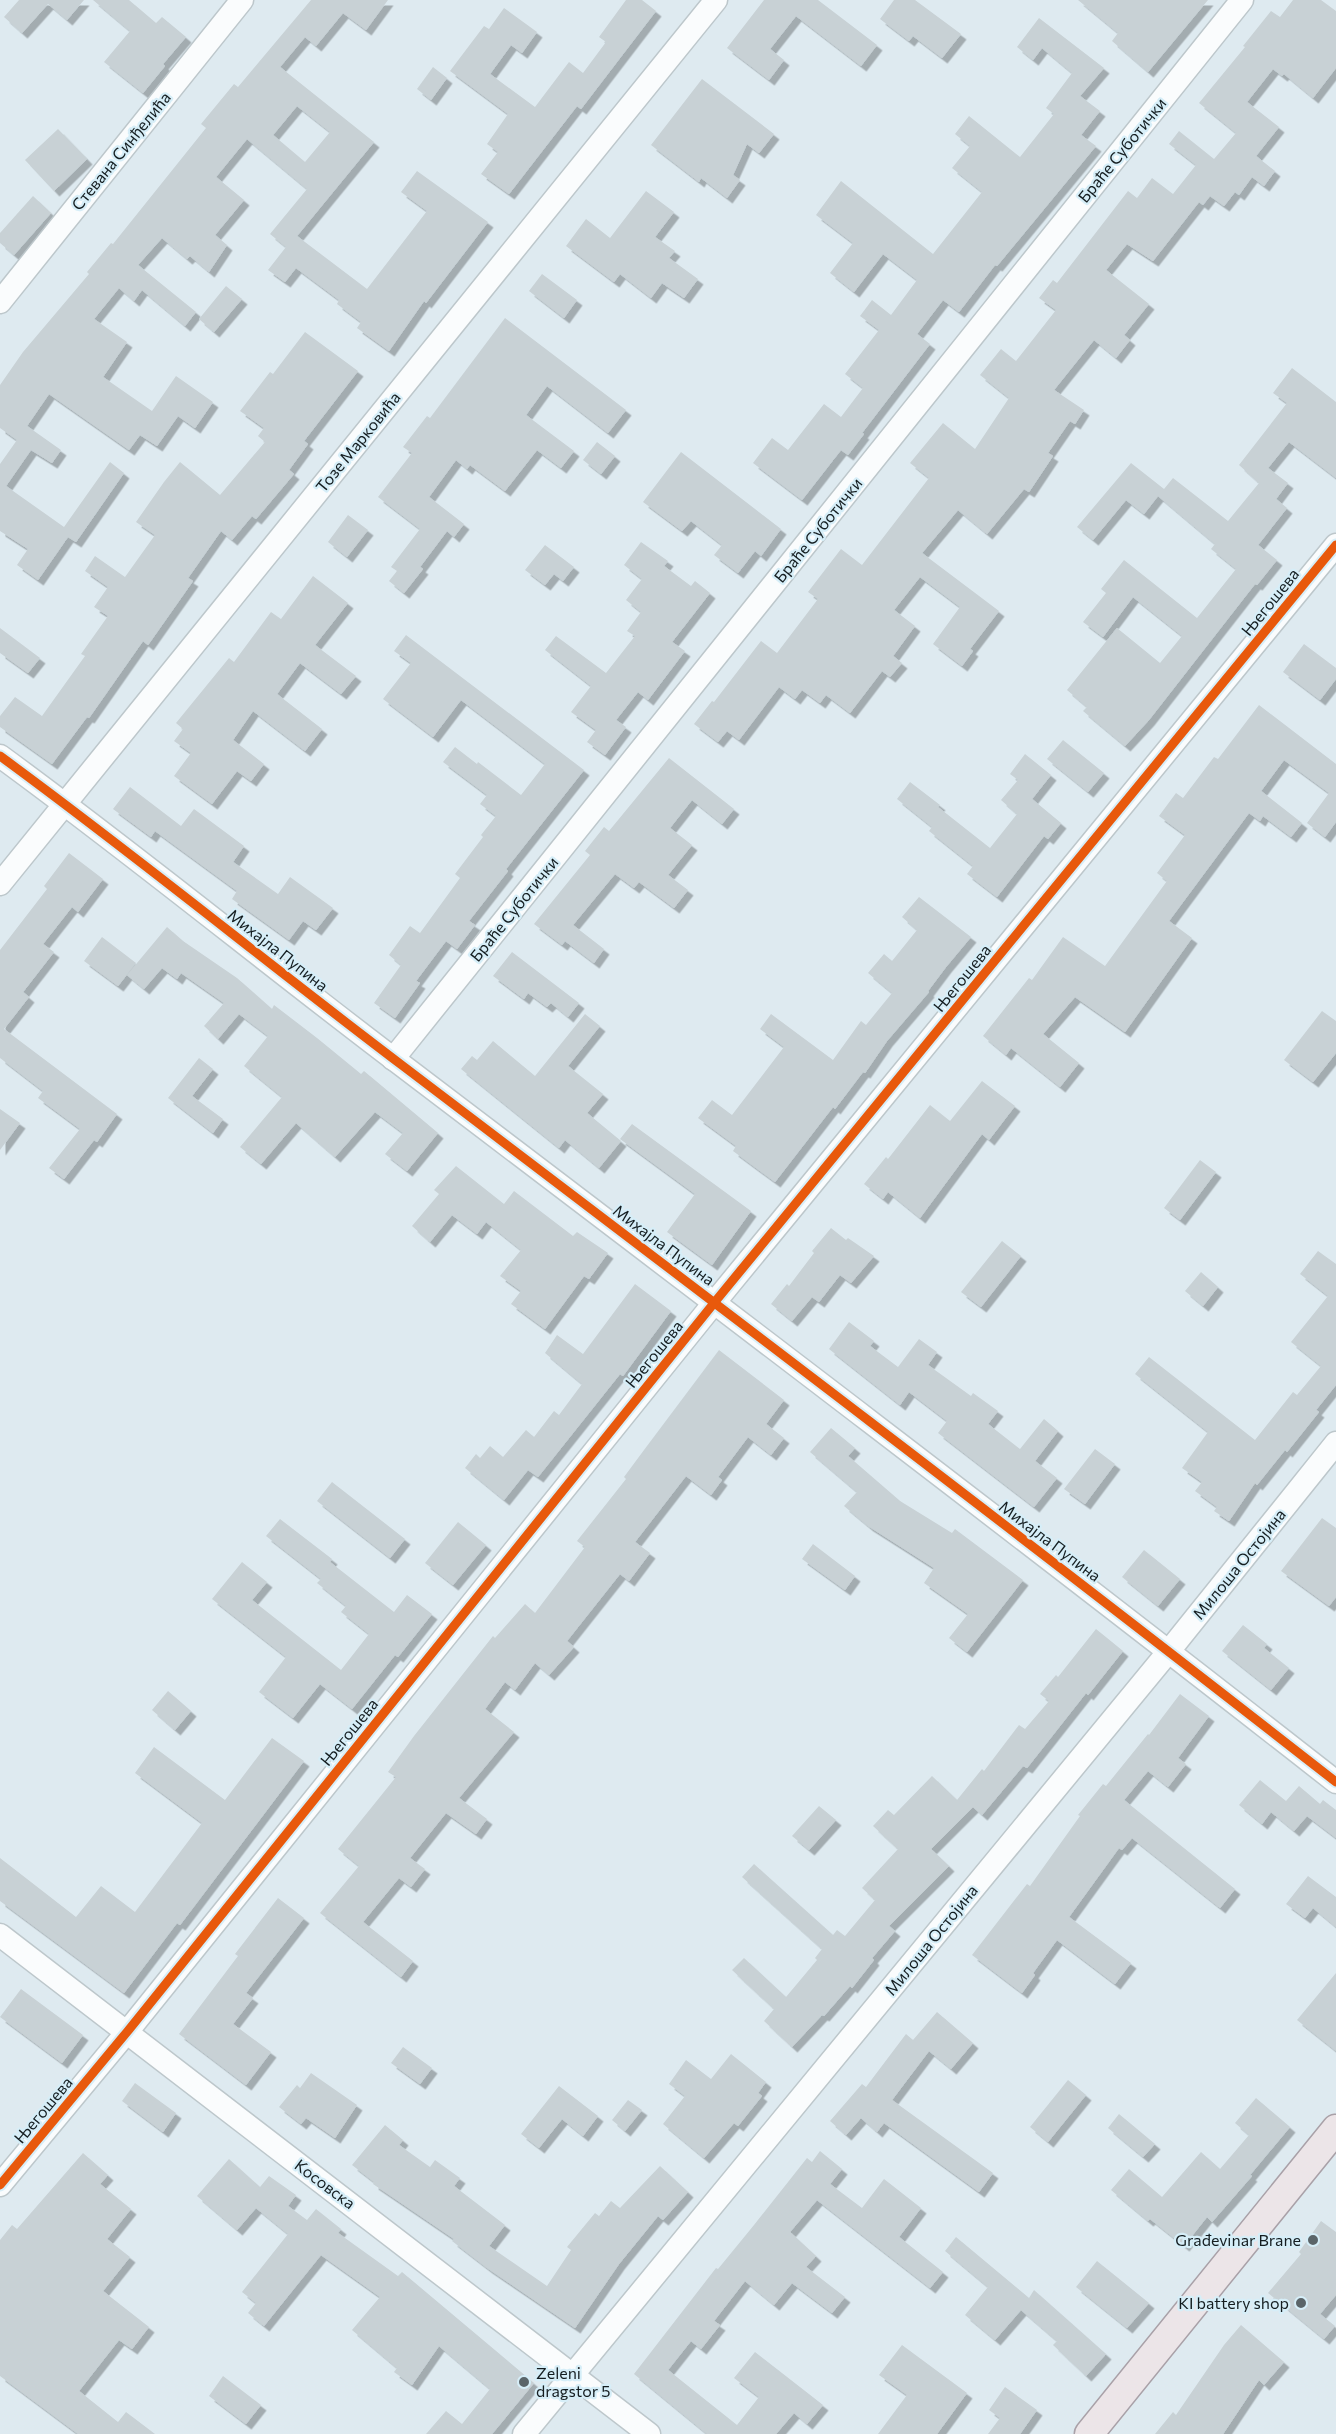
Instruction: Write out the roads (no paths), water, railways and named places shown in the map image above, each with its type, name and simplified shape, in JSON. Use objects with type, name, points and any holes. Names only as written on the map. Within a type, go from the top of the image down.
[{"type":"main road","points":[[1089,2434],[1336,2129]]},
{"type":"street","name":"Стевана Синђелића","points":[[0,302],[242,0]]},
{"type":"street","name":"Тозе Марковића","points":[[0,884],[716,0]]},
{"type":"street","name":"Браће Суботички","points":[[393,1059],[1242,0]]},
{"type":"street","name":"Његошева","points":[[0,2185],[127,2032],[714,1303],[1336,545]]},
{"type":"street","name":"Михајла Пупина","points":[[0,756],[1169,1651],[1336,1782]]},
{"type":"street","name":"Милоша Остојина","points":[[524,2434],[1169,1651],[1336,1443]]},
{"type":"street","name":"Косовска","points":[[0,1935],[649,2434]]},
{"type":"place","name":"Građevinar Brane","points":[[1313,2240]]},
{"type":"place","name":"KI battery shop","points":[[1301,2303]]},
{"type":"place","name":"Zeleni dragstor 5","points":[[524,2382]]}]
